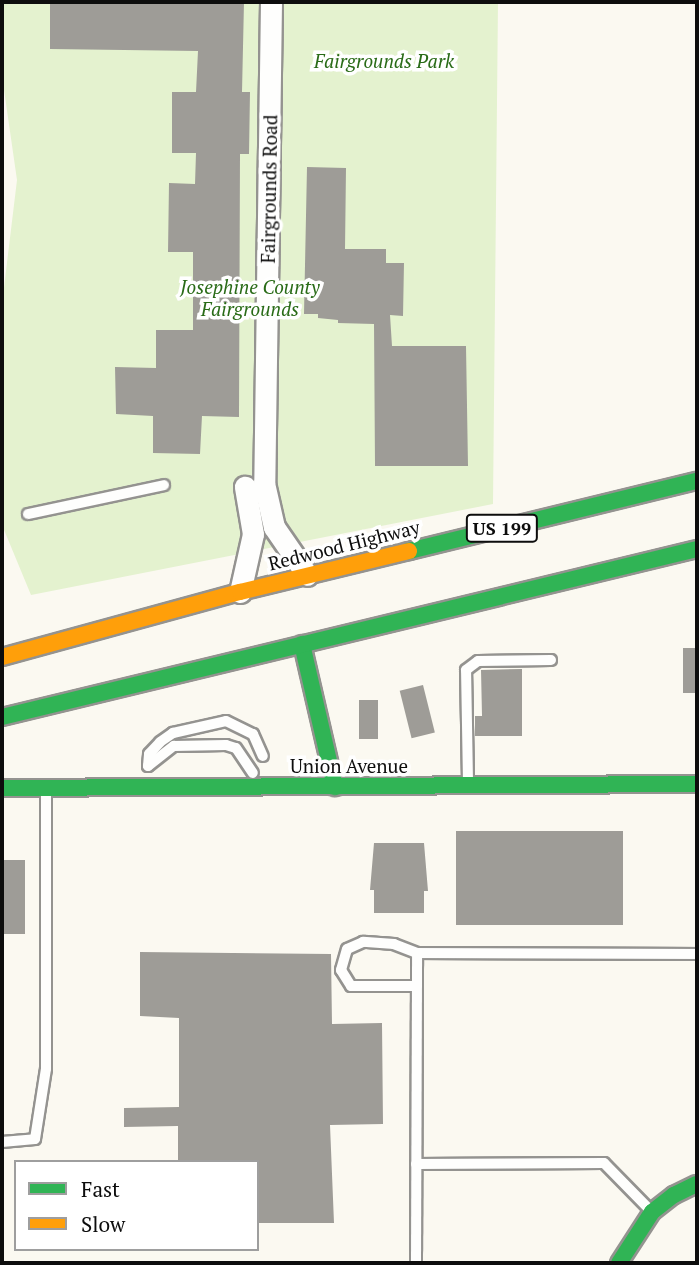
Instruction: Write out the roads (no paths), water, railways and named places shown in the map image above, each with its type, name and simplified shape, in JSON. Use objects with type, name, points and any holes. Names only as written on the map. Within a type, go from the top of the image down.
[{"type":"main road","name":"Redwood Highway","points":[[2,657],[105,627],[307,575],[697,481]]},
{"type":"main road","points":[[2,717],[697,549]]},
{"type":"main road","points":[[2,642],[105,627]]},
{"type":"main road","points":[[302,644],[335,787]]},
{"type":"main road","name":"Union Avenue","points":[[2,788],[697,784]]},
{"type":"main road","points":[[619,1263],[652,1212],[674,1195],[697,1184]]},
{"type":"street","name":"Fairgrounds Road","points":[[271,2],[255,485],[274,527],[307,575]]},
{"type":"street","points":[[240,592],[253,534],[255,485]]},
{"type":"lane","points":[[28,514],[164,485]]},
{"type":"lane","points":[[468,786],[466,670],[478,661],[551,660]]},
{"type":"lane","points":[[253,774],[236,748],[226,744],[174,746],[148,766],[149,754],[173,733],[226,721],[253,734],[262,756]]},
{"type":"lane","points":[[2,1142],[35,1139],[46,1069],[46,787]]},
{"type":"lane","points":[[417,986],[351,986],[341,970],[347,949],[363,942],[394,944],[417,953],[697,954]]},
{"type":"lane","points":[[416,1263],[417,953]]},
{"type":"lane","points":[[416,1164],[604,1163],[652,1212]]},
{"type":"park label","name":"Fairgrounds Park","points":[[384,61]]},
{"type":"park label","name":"Josephine County Fairgrounds","points":[[250,298]]}]
